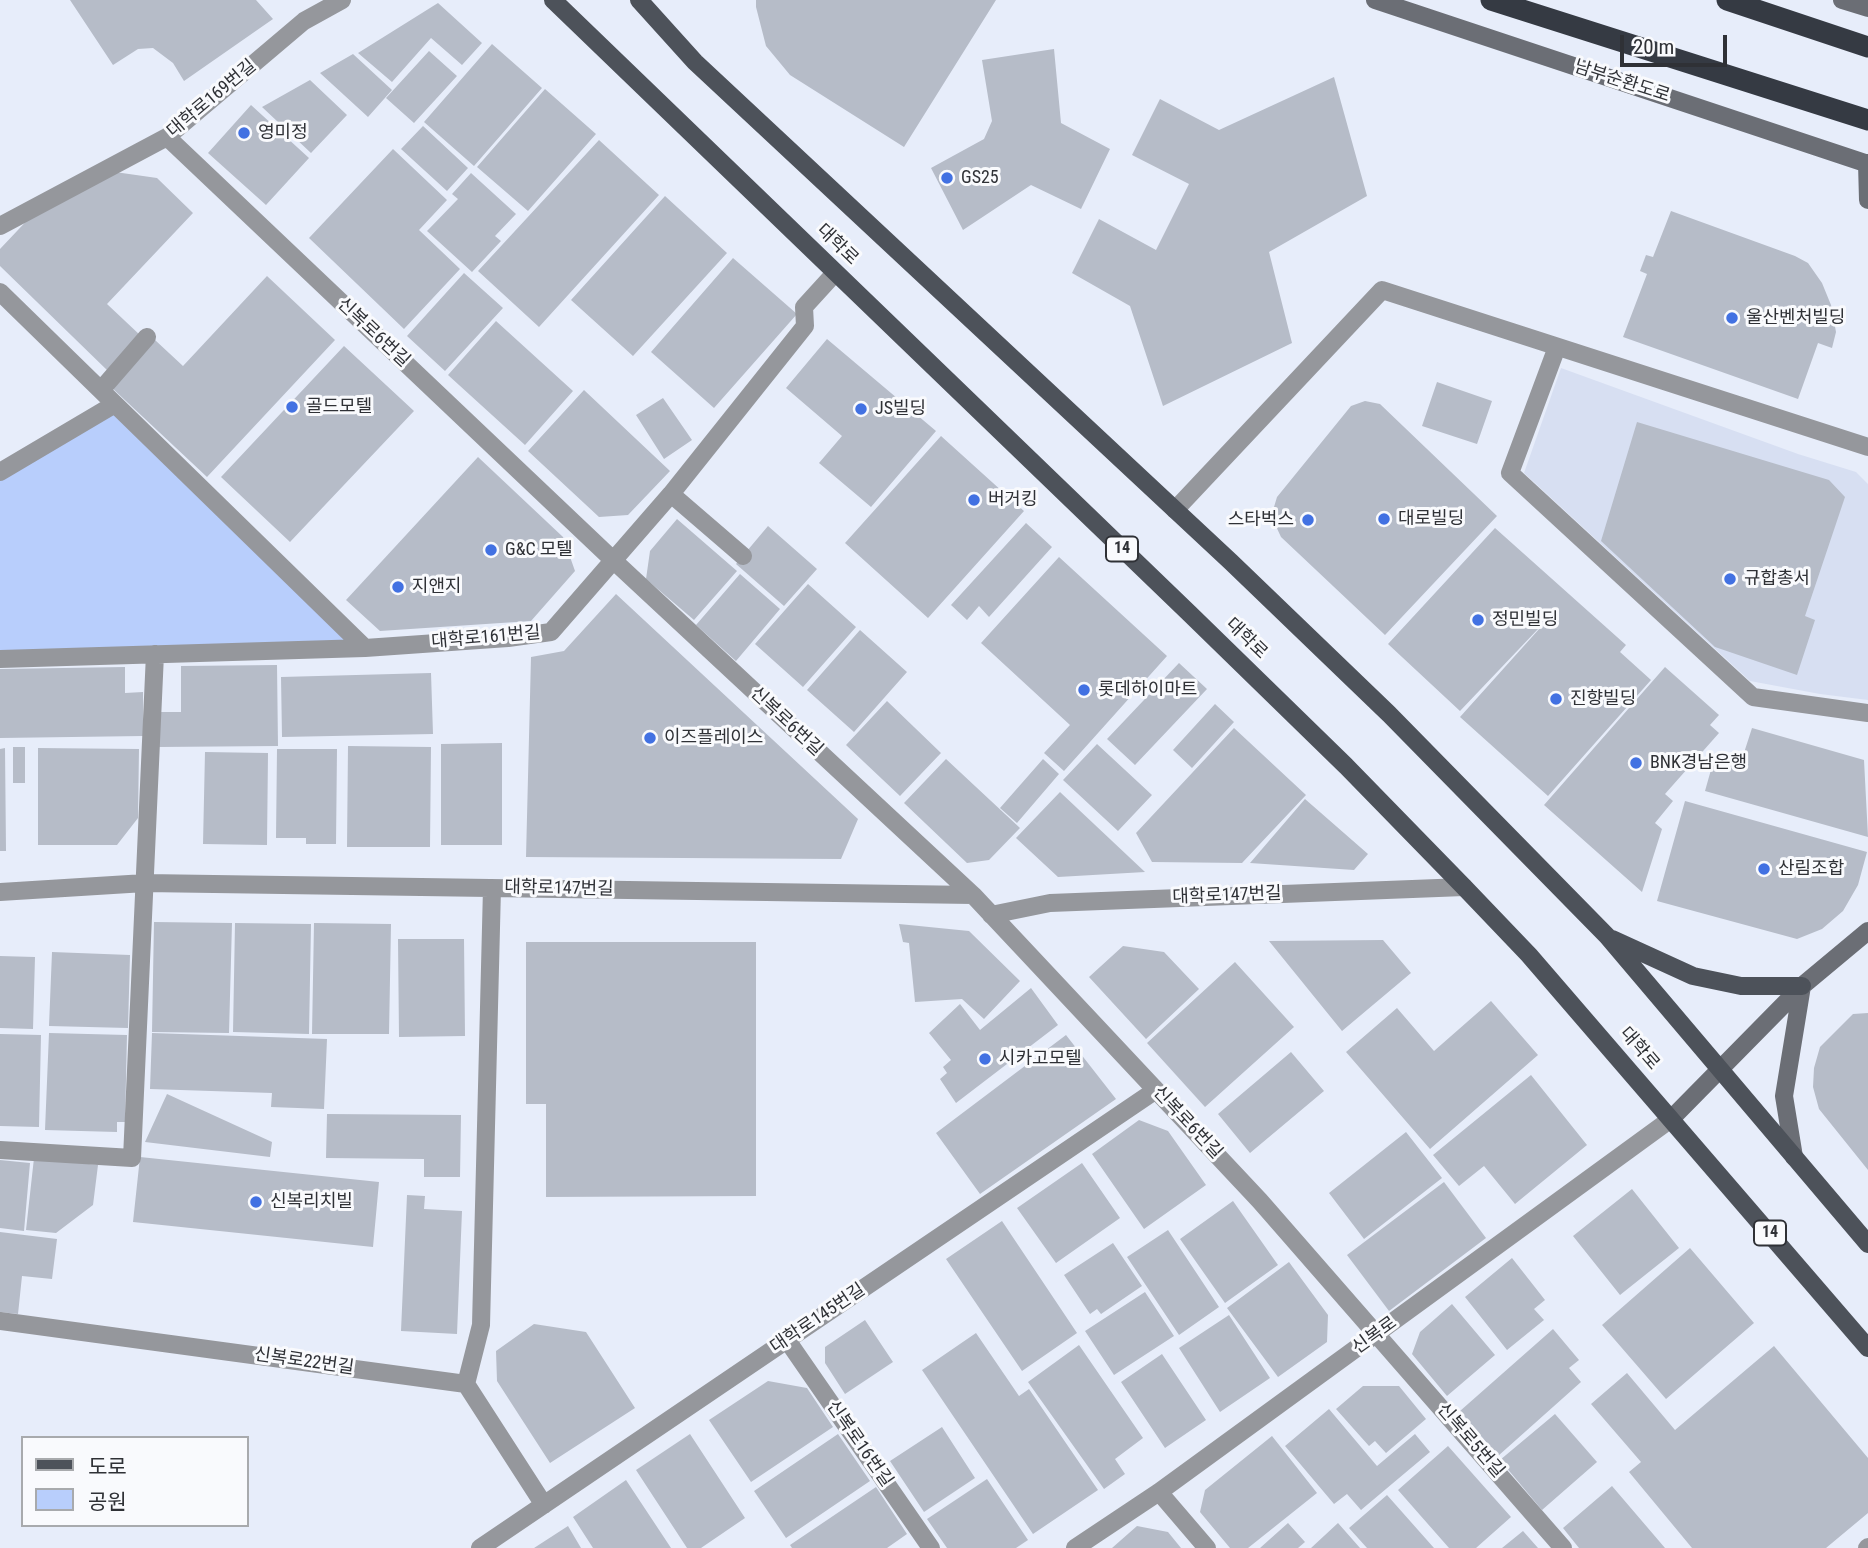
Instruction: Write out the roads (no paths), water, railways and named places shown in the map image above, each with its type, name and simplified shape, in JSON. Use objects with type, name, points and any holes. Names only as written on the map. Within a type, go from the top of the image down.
[{"type":"highway","points":[[1491,0],[1868,120]]},
{"type":"highway","points":[[1727,0],[1868,47]]},
{"type":"main road","name":"대학로","points":[[553,0],[1287,709],[1464,887],[1529,955],[1868,1348]]},
{"type":"main road","name":"남부순환도로","points":[[1376,0],[1868,163]]},
{"type":"main road","name":"대학로","points":[[642,2],[695,62],[1390,714],[1607,936],[1868,1244]]},
{"type":"main road","points":[[1868,163],[1868,200]]},
{"type":"main road","points":[[1671,1119],[1802,986],[1868,931]]},
{"type":"main road","points":[[1607,936],[1693,976],[1741,986],[1802,986]]},
{"type":"main road","points":[[1794,1157],[1784,1096],[1802,986]]},
{"type":"street","name":"대학로169번길","points":[[0,226],[167,137],[304,21],[342,0]]},
{"type":"street","name":"신복로6번길","points":[[167,137],[613,560],[973,895],[1260,1201],[1377,1334]]},
{"type":"street","name":"대학로161번길","points":[[0,659],[365,648],[508,638],[551,632],[670,494],[805,326],[804,307],[835,273]]},
{"type":"street","points":[[1175,510],[1382,290],[1868,447]]},
{"type":"street","points":[[0,292],[365,648]]},
{"type":"street","points":[[101,390],[147,337]]},
{"type":"street","points":[[1557,347],[1510,473],[1753,697],[1868,713]]},
{"type":"street","points":[[0,472],[116,404]]},
{"type":"street","points":[[670,494],[743,556]]},
{"type":"street","points":[[0,1150],[132,1158],[155,654]]},
{"type":"street","name":"대학로147번길","points":[[0,892],[145,883],[973,895]]},
{"type":"street","name":"대학로147번길","points":[[990,915],[1050,902],[1464,887]]},
{"type":"street","points":[[492,888],[481,1325],[466,1384],[544,1505]]},
{"type":"street","name":"대학로145번길","points":[[480,1548],[1156,1090]]},
{"type":"street","name":"신복로","points":[[1075,1548],[1159,1492],[1671,1119]]},
{"type":"street","name":"신복로22번길","points":[[0,1321],[466,1384]]},
{"type":"street","name":"신복로5번길","points":[[1377,1334],[1563,1548]]},
{"type":"street","name":"신복로16번길","points":[[787,1340],[931,1548]]},
{"type":"street","points":[[1159,1492],[1207,1548]]},
{"type":"place","name":"영미정","points":[[244,133]]},
{"type":"place","name":"GS25","points":[[947,178]]},
{"type":"place","name":"울산벤처빌딩","points":[[1732,318]]},
{"type":"place","name":"골드모텔","points":[[292,407]]},
{"type":"place","name":"JS빌딩","points":[[861,409]]},
{"type":"place","name":"버거킹","points":[[974,500]]},
{"type":"place","name":"대로빌딩","points":[[1384,519]]},
{"type":"place","name":"스타벅스","points":[[1308,520]]},
{"type":"place","name":"G&C 모텔","points":[[491,550]]},
{"type":"place","name":"규합총서","points":[[1730,579]]},
{"type":"place","name":"지앤지","points":[[398,587]]},
{"type":"place","name":"정민빌딩","points":[[1478,620]]},
{"type":"place","name":"롯데하이마트","points":[[1084,690]]},
{"type":"place","name":"진향빌딩","points":[[1556,699]]},
{"type":"place","name":"이즈플레이스","points":[[650,738]]},
{"type":"place","name":"BNK경남은행","points":[[1636,763]]},
{"type":"place","name":"산림조합","points":[[1764,869]]},
{"type":"place","name":"시카고모텔","points":[[985,1059]]},
{"type":"place","name":"신복리치빌","points":[[256,1202]]}]
